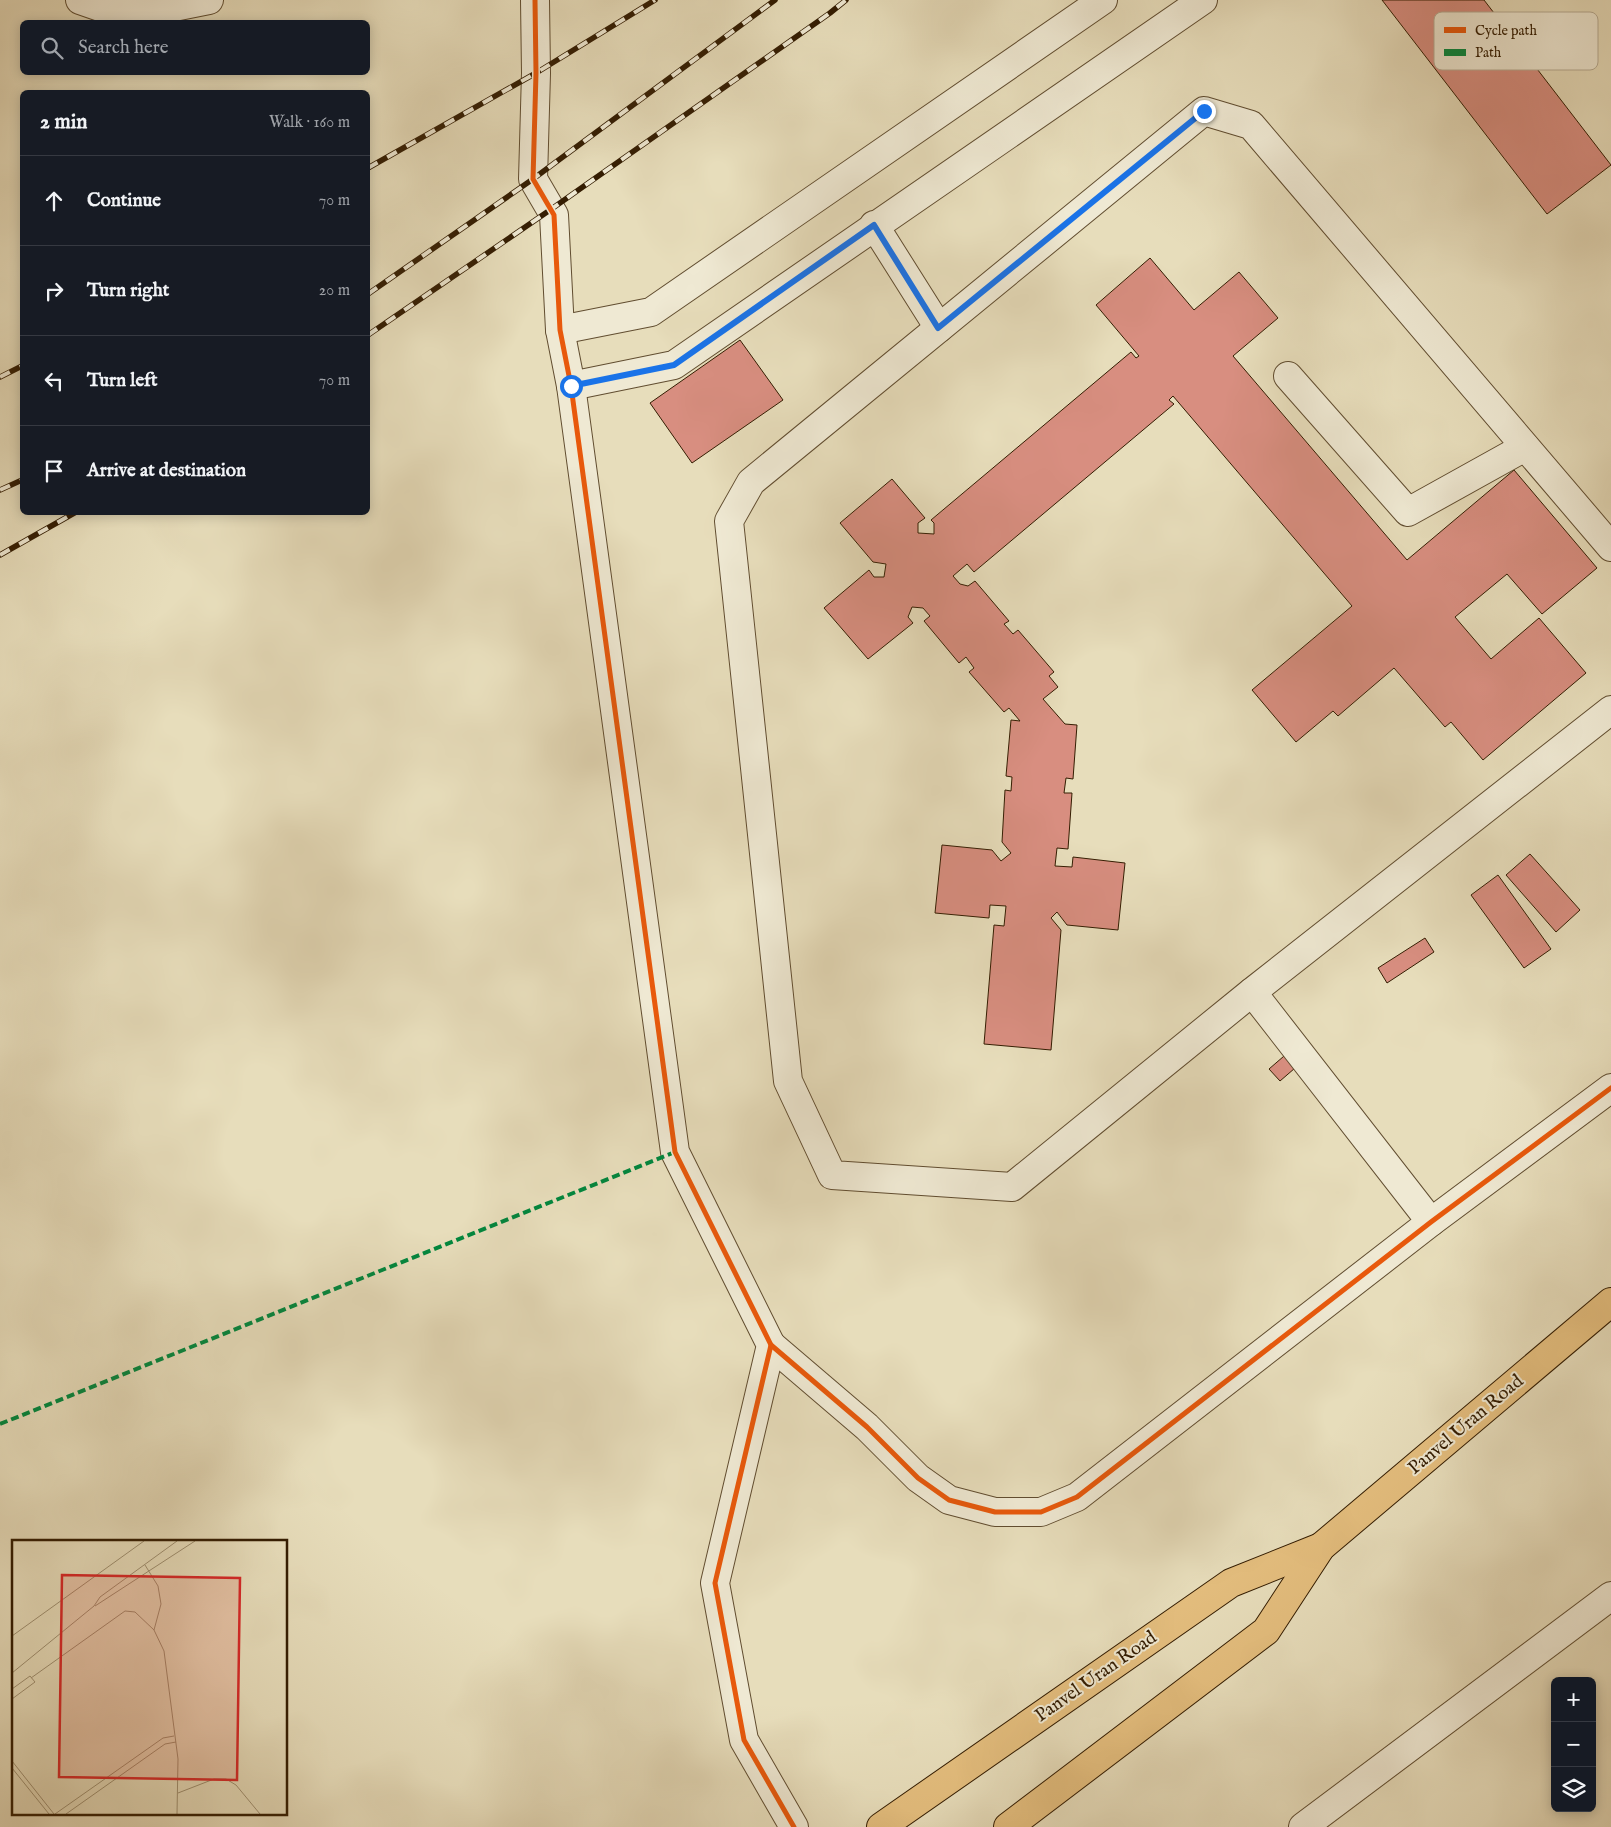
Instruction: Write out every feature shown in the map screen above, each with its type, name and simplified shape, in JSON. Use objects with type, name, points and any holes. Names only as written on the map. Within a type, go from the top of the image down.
[{"type":"main road","name":"Panvel Uran Road","points":[[1008,1827],[1266,1631],[1321,1547],[1611,1302]]},
{"type":"main road","name":"Panvel Uran Road","points":[[880,1827],[1231,1583],[1321,1547]]},
{"type":"street","points":[[80,0],[103,8],[149,12],[209,0]]},
{"type":"street","points":[[535,0],[536,73],[533,179],[554,215],[560,330],[571,386],[675,1152],[771,1345],[866,1427],[918,1478],[949,1500],[995,1512],[1041,1512],[1077,1497],[1431,1222],[1611,1088]]},
{"type":"street","points":[[560,330],[651,312],[1102,0]]},
{"type":"street","points":[[571,386],[674,365],[1202,0]]},
{"type":"street","points":[[1611,547],[1251,125],[1204,111],[751,482],[729,521],[788,1082],[832,1175],[1012,1186],[1252,992],[1611,710]]},
{"type":"street","points":[[874,225],[938,328]]},
{"type":"street","points":[[1288,376],[1408,512],[1525,447]]},
{"type":"street","points":[[1252,992],[1431,1222]]},
{"type":"street","points":[[771,1345],[715,1583],[744,1740],[794,1827]]},
{"type":"street","points":[[1303,1827],[1611,1596]]},
{"type":"building","points":[[1382,0],[1484,0],[1493,12],[1434,12],[1434,67]]},
{"type":"building","points":[[1436,70],[1538,70],[1611,165],[1547,214]]},
{"type":"building","points":[[1150,258],[1194,310],[1239,272],[1278,318],[1233,356],[1407,560],[1514,470],[1597,568],[1542,614],[1507,574],[1455,617],[1491,659],[1539,618],[1586,673],[1483,760],[1451,722],[1445,727],[1394,668],[1338,716],[1333,711],[1296,742],[1252,690],[1352,606],[1173,396],[1169,400],[1174,404],[974,572],[967,564],[953,576],[960,584],[968,586],[975,581],[1009,621],[1004,624],[1013,634],[1018,630],[1054,672],[1049,676],[1058,687],[1043,699],[1065,724],[1077,725],[1073,779],[1066,778],[1064,793],[1072,793],[1068,849],[1057,848],[1055,866],[1072,867],[1073,857],[1125,863],[1118,930],[1067,925],[1057,912],[1051,918],[1061,930],[1051,1050],[984,1044],[994,925],[1004,926],[1006,906],[990,905],[989,918],[935,913],[942,845],[992,850],[1001,861],[1011,853],[1002,842],[1005,790],[1011,791],[1012,777],[1006,776],[1011,720],[1020,721],[1009,708],[1004,712],[969,672],[974,668],[966,657],[959,663],[924,621],[930,616],[923,608],[912,607],[908,617],[913,623],[868,659],[824,608],[869,570],[874,577],[884,577],[886,564],[873,562],[840,523],[892,479],[925,518],[918,523],[918,533],[934,534],[934,523],[931,520],[1131,352],[1136,358],[1139,356],[1096,305]]},
{"type":"building","points":[[740,340],[783,400],[692,463],[650,403]]},
{"type":"building","points":[[1530,854],[1580,910],[1556,932],[1506,875]]},
{"type":"building","points":[[1498,875],[1551,949],[1524,968],[1471,895]]},
{"type":"building","points":[[1425,938],[1434,952],[1387,983],[1378,968]]},
{"type":"building","points":[[1291,1050],[1302,1062],[1280,1081],[1269,1069]]},
{"type":"railway","points":[[370,167],[536,73],[655,0]]},
{"type":"railway","points":[[370,293],[533,179],[775,0]]},
{"type":"railway","points":[[370,334],[550,210],[846,0]]},
{"type":"railway","points":[[0,377],[20,367]]},
{"type":"railway","points":[[0,490],[20,481]]},
{"type":"railway","points":[[0,555],[71,515]]},
{"type":"marked path","points":[[0,1424],[675,1152]]},
{"type":"cycle path","points":[[535,0],[536,73],[533,179],[554,215],[560,330],[571,386],[675,1152],[771,1345],[715,1583],[744,1740],[794,1827]]},
{"type":"cycle path","points":[[771,1345],[867,1427],[918,1478],[949,1500],[995,1512],[1041,1512],[1077,1497],[1431,1222],[1611,1088]]},
{"type":"route","points":[[571,386],[674,365],[874,225],[938,328],[1204,111]]}]
